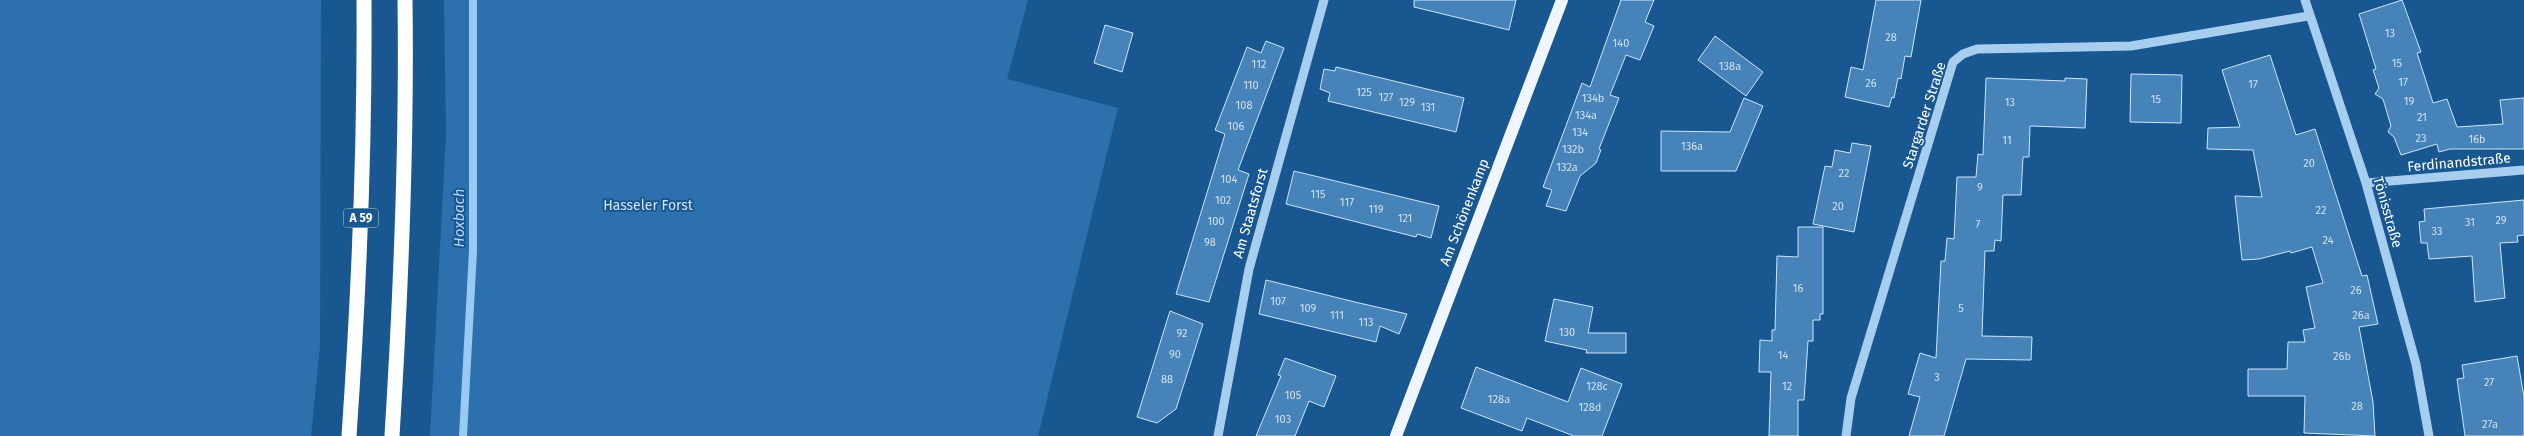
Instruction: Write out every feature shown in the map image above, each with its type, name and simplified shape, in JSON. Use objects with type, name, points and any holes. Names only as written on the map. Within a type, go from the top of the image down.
[{"type":"highway","name":"A 59","points":[[349,436],[360,279],[365,96],[364,0]]},
{"type":"highway","points":[[392,436],[402,280],[406,86],[405,0]]},
{"type":"main road","name":"Am Schönenkamp","points":[[1396,436],[1562,0]]},
{"type":"street","name":"Am Staatsforst","points":[[1218,436],[1249,269],[1324,0]]},
{"type":"street","name":"Tönisstraße","points":[[2305,0],[2308,16],[2366,183],[2416,364],[2429,436]]},
{"type":"street","name":"Stargarder Straße","points":[[1846,436],[1851,398],[1953,62],[1957,58],[1978,49],[2131,46],[2308,16]]},
{"type":"street","name":"Ferdinandstraße","points":[[2366,183],[2524,170]]},
{"type":"green space","points":[[0,0],[321,0],[320,346],[311,436],[0,436]]},
{"type":"green space","name":"Hasseler Forst","points":[[444,0],[1028,0],[1007,79],[1118,108],[1038,436],[430,436],[446,134]]},
{"type":"building","points":[[1414,0],[1516,0],[1509,30],[1414,7]]},
{"type":"building","points":[[1621,0],[1654,0],[1645,22],[1654,26],[1640,60],[1626,55],[1610,95],[1619,98],[1599,149],[1601,150],[1596,163],[1580,176],[1566,211],[1546,206],[1552,190],[1543,187],[1582,83],[1590,87]]},
{"type":"building","points":[[1876,0],[1921,0],[1911,57],[1905,56],[1901,79],[1898,78],[1894,98],[1892,97],[1889,107],[1845,97],[1851,67],[1863,70]]},
{"type":"building","points":[[2402,0],[2421,52],[2417,53],[2433,103],[2447,99],[2457,127],[2503,124],[2500,100],[2524,98],[2524,149],[2450,149],[2439,152],[2437,144],[2401,155],[2394,137],[2388,132],[2391,126],[2383,99],[2375,94],[2379,88],[2373,70],[2376,69],[2359,14]]},
{"type":"building","points":[[1105,25],[1133,33],[1122,72],[1094,63]]},
{"type":"building","points":[[1715,36],[1763,72],[1746,96],[1698,60]]},
{"type":"building","points":[[1266,41],[1284,48],[1238,170],[1249,174],[1209,302],[1176,294],[1225,134],[1215,130],[1247,47],[1261,53]]},
{"type":"building","points":[[2270,55],[2296,135],[2315,129],[2362,276],[2367,275],[2378,324],[2359,327],[2373,402],[2375,436],[2304,433],[2305,396],[2248,396],[2248,369],[2287,369],[2288,342],[2305,342],[2303,330],[2315,328],[2306,287],[2323,283],[2312,247],[2259,259],[2242,260],[2235,196],[2262,197],[2253,150],[2207,149],[2208,128],[2240,127],[2222,70]]},
{"type":"building","points":[[1336,67],[1464,98],[1456,132],[1328,101],[1330,93],[1320,89],[1324,69],[1335,71]]},
{"type":"building","points":[[2131,74],[2182,75],[2181,123],[2130,122]]},
{"type":"building","points":[[1986,78],[2065,81],[2065,78],[2087,79],[2085,128],[2030,126],[2029,157],[2023,157],[2021,195],[2003,195],[2001,241],[1995,240],[1994,251],[1985,251],[1982,336],[2032,337],[2031,360],[1966,359],[1944,436],[1909,436],[1920,397],[1908,394],[1920,353],[1936,358],[1941,261],[1945,261],[1947,238],[1954,239],[1957,177],[1976,177],[1978,154],[1983,155]]},
{"type":"building","points":[[1744,98],[1763,106],[1736,171],[1661,171],[1661,131],[1730,132]]},
{"type":"building","points":[[1852,143],[1871,146],[1854,232],[1813,224],[1825,166],[1832,167],[1835,150],[1850,153]]},
{"type":"building","points":[[1294,171],[1439,206],[1431,238],[1417,234],[1416,237],[1286,204]]},
{"type":"building","points":[[2524,200],[2524,235],[2517,236],[2518,242],[2500,243],[2505,298],[2475,302],[2472,256],[2429,259],[2427,243],[2421,243],[2419,222],[2425,221],[2424,209]]},
{"type":"building","points":[[1798,227],[1823,227],[1823,314],[1820,314],[1820,320],[1813,320],[1813,341],[1808,341],[1804,400],[1798,400],[1798,436],[1769,436],[1771,372],[1759,372],[1760,340],[1772,341],[1772,330],[1775,330],[1777,256],[1798,257]]},
{"type":"building","points":[[1266,280],[1407,314],[1399,334],[1380,326],[1376,342],[1259,314]]},
{"type":"building","points":[[1554,299],[1593,307],[1588,333],[1626,333],[1626,353],[1586,353],[1587,350],[1545,341]]},
{"type":"building","points":[[1170,311],[1203,324],[1176,409],[1157,423],[1137,417]]},
{"type":"building","points":[[2517,356],[2524,397],[2524,436],[2465,436],[2457,379],[2464,378],[2462,365]]},
{"type":"building","points":[[1285,358],[1336,376],[1324,407],[1309,401],[1295,436],[1256,436],[1281,376],[1278,375]]},
{"type":"building","points":[[1476,367],[1568,402],[1581,368],[1622,384],[1602,436],[1574,436],[1527,418],[1522,431],[1461,408]]},
{"type":"waterway","name":"Hoxbach","points":[[463,436],[473,251],[473,0]]}]
